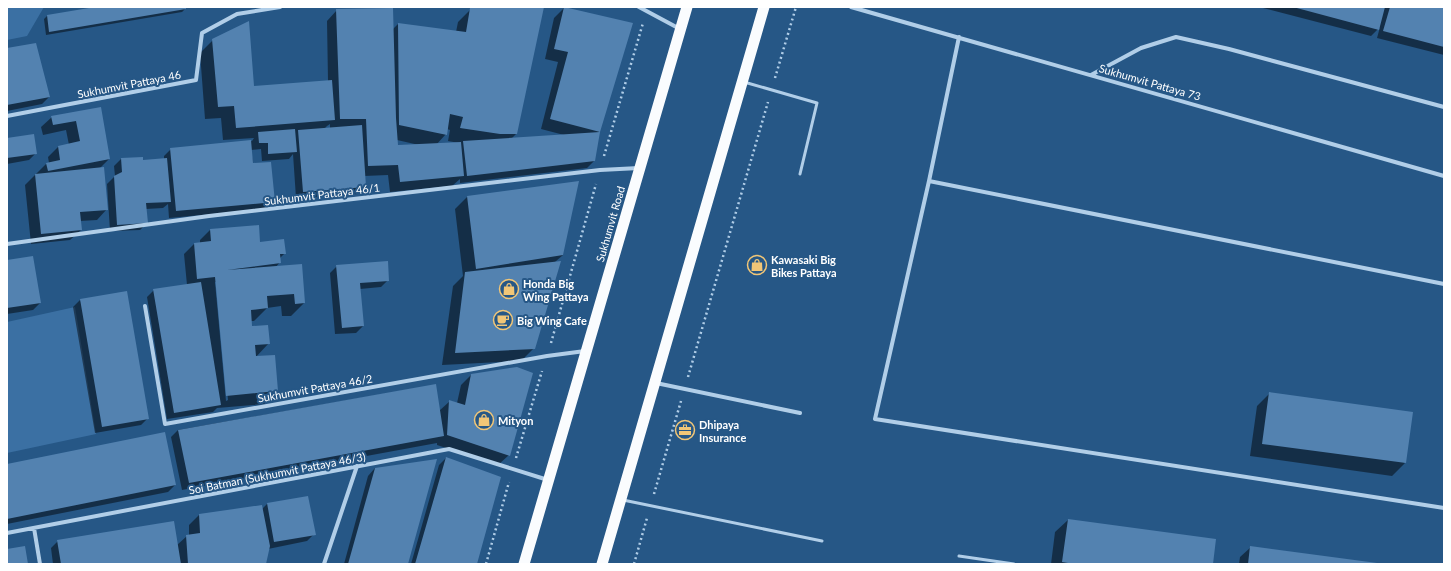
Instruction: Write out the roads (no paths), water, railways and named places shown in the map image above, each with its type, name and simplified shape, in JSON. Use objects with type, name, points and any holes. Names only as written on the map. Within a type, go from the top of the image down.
[{"type":"highway","name":"Sukhumvit Road","points":[[524,564],[687,7]]},
{"type":"highway","points":[[602,564],[764,7]]},
{"type":"street","name":"Sukhumvit Pattaya 46","points":[[7,116],[196,80],[202,33],[238,14],[280,7]]},
{"type":"street","points":[[639,7],[680,29]]},
{"type":"street","name":"Sukhumvit Pattaya 73","points":[[851,7],[1444,176]]},
{"type":"street","points":[[959,37],[929,182],[875,419],[1444,508]]},
{"type":"street","points":[[1091,75],[1141,48],[1176,37],[1229,49],[1444,108]]},
{"type":"street","name":"Sukhumvit Pattaya 46/1","points":[[7,244],[209,216],[600,170],[640,168]]},
{"type":"street","points":[[929,182],[1444,284]]},
{"type":"street","name":"Sukhumvit Pattaya 46/2","points":[[145,306],[165,424],[547,356],[586,351]]},
{"type":"street","points":[[655,383],[800,413]]},
{"type":"street","name":"Soi Batman (Sukhumvit Pattaya 46/3)","points":[[7,534],[449,449],[548,480]]},
{"type":"street","points":[[324,564],[357,466]]},
{"type":"street","points":[[34,528],[40,564]]},
{"type":"lane","points":[[742,82],[818,103],[800,174]]},
{"type":"lane","points":[[621,499],[822,541]]},
{"type":"lane","points":[[959,556],[1014,564]]},
{"type":"place","name":"Kawasaki Big Bikes Pattaya","points":[[757,265]]},
{"type":"place","name":"Honda Big Wing Pattaya","points":[[509,289]]},
{"type":"place","name":"Big Wing Cafe","points":[[503,320]]},
{"type":"place","name":"Mityon","points":[[484,420]]},
{"type":"place","name":"Dhipaya Insurance","points":[[685,430]]}]
